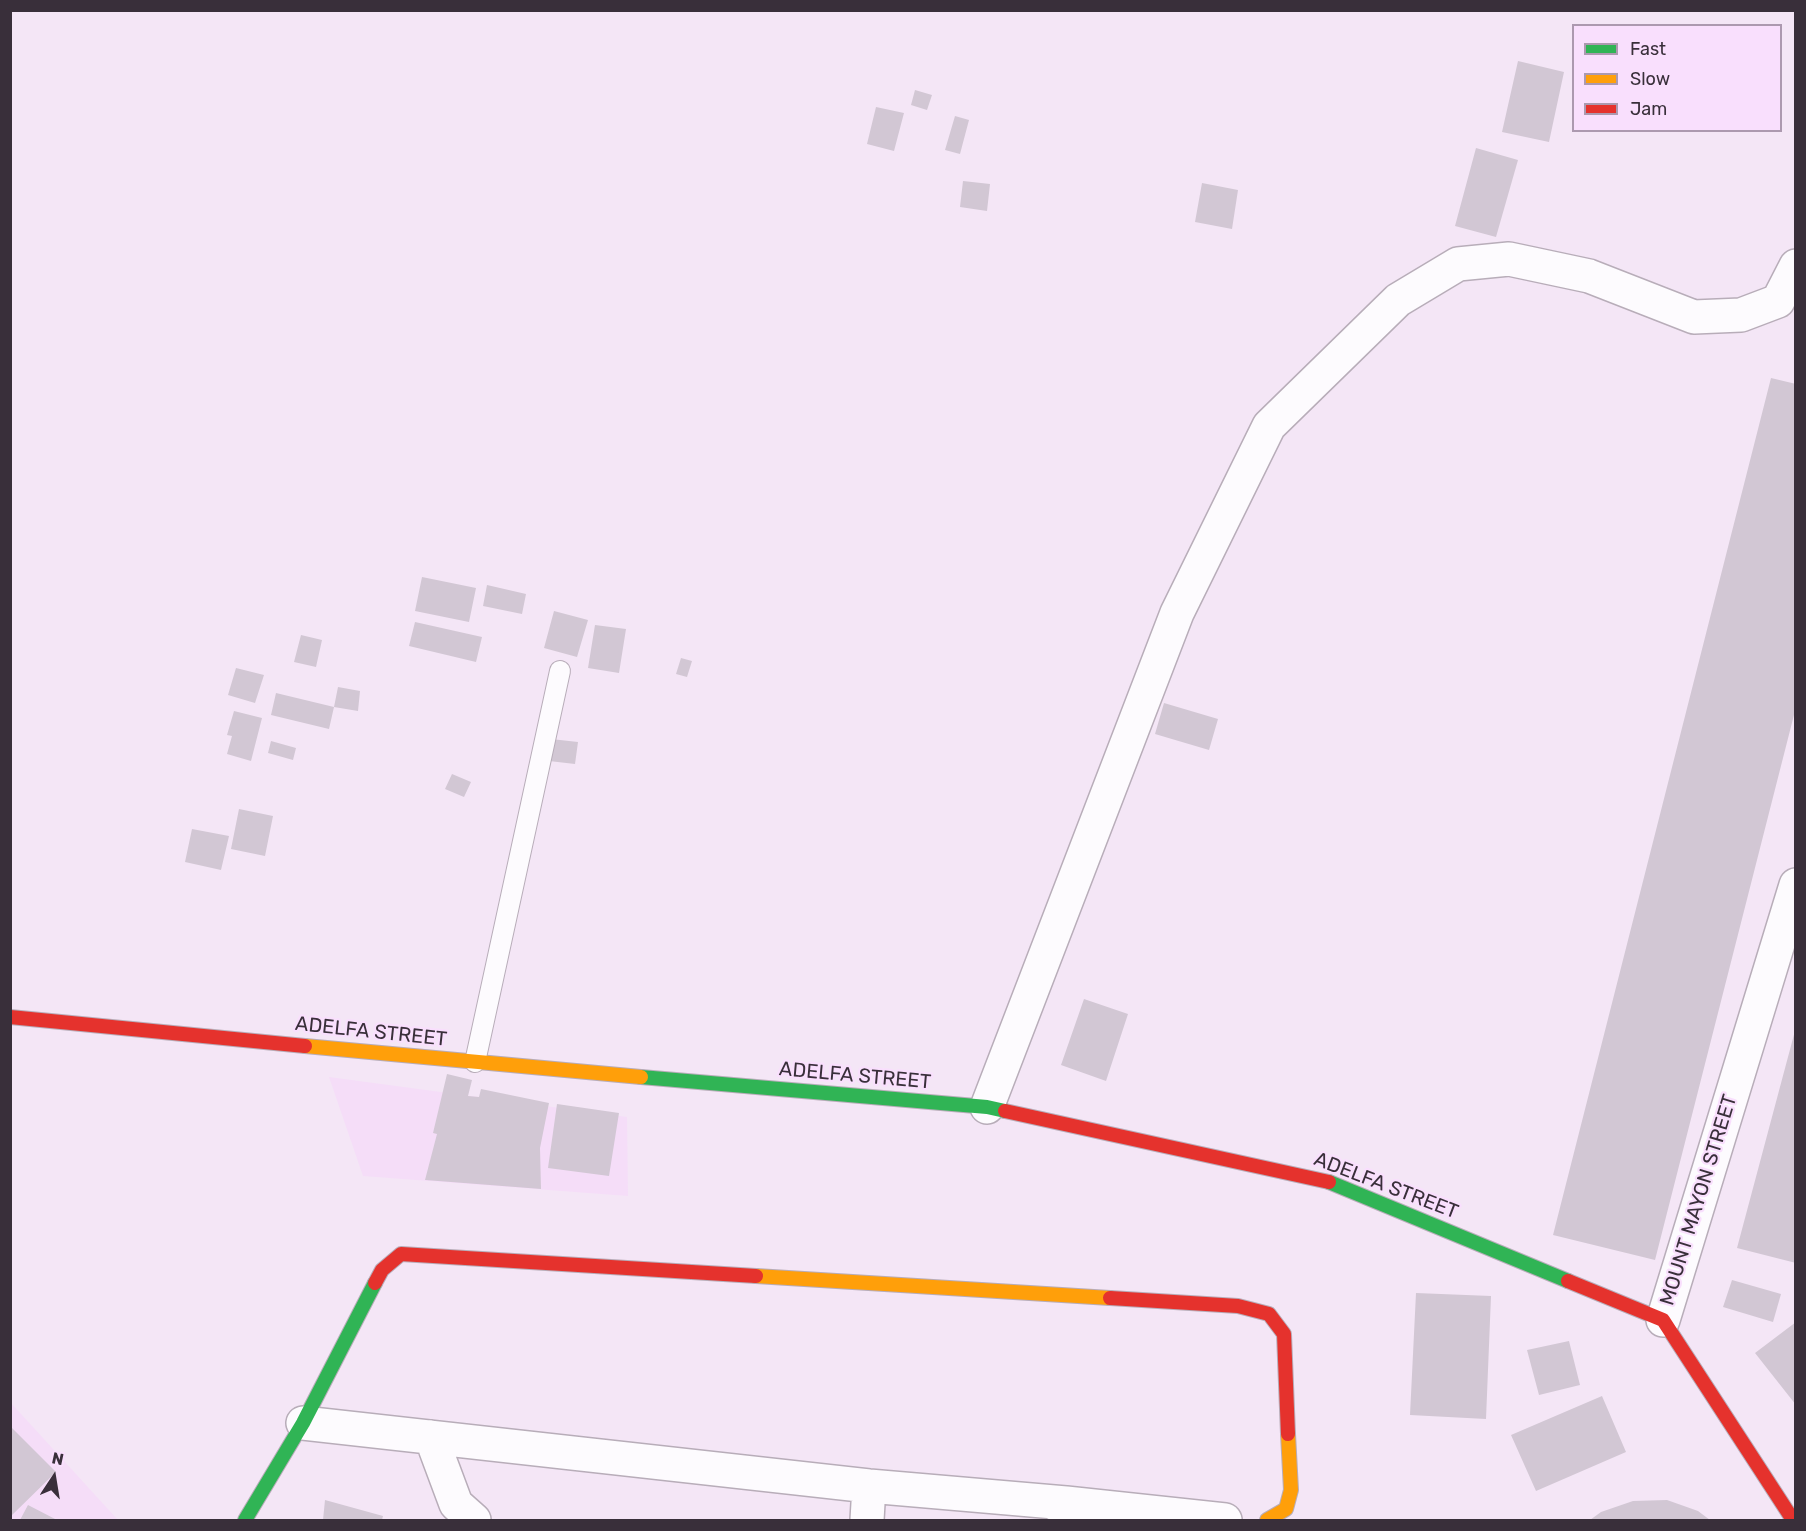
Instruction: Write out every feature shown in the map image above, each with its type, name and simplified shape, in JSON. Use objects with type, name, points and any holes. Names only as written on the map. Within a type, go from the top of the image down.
[{"type":"street","points":[[987,1107],[1177,613],[1269,426],[1398,300],[1458,264],[1509,259],[1589,276],[1694,317],[1741,315],[1778,301],[1796,266]]},
{"type":"street","name":"MOUNT MAYON STREET","points":[[1793,1521],[1663,1320],[1796,885]]},
{"type":"street","name":"ADELFA STREET","points":[[10,1017],[475,1062],[987,1107],[1322,1179],[1663,1320]]},
{"type":"street","points":[[245,1521],[303,1423],[382,1270],[401,1254],[1238,1306],[1269,1314],[1284,1334],[1291,1490],[1286,1509],[1267,1521]]},
{"type":"street","points":[[303,1423],[869,1486],[1065,1512],[1224,1521]]},
{"type":"street","points":[[431,1437],[456,1504],[474,1521]]},
{"type":"street","points":[[867,1521],[869,1486]]},
{"type":"lane","points":[[475,1062],[560,671]]},
{"type":"shaded area","points":[[329,1077],[627,1117],[628,1196],[363,1176]]},
{"type":"shaded area","points":[[11,1403],[118,1520],[11,1520]]},
{"type":"building","points":[[1518,61],[1564,72],[1549,142],[1502,132]]},
{"type":"building","points":[[915,90],[932,95],[927,110],[911,105]]},
{"type":"building","points":[[876,107],[904,113],[894,151],[867,144]]},
{"type":"building","points":[[955,116],[969,120],[960,154],[945,150]]},
{"type":"building","points":[[1476,148],[1518,160],[1496,237],[1455,226]]},
{"type":"building","points":[[963,181],[990,184],[987,211],[960,207]]},
{"type":"building","points":[[1202,183],[1238,190],[1232,229],[1195,222]]},
{"type":"building","points":[[1771,378],[1796,384],[1796,707],[1655,1260],[1553,1235]]},
{"type":"building","points":[[422,577],[476,588],[469,622],[415,611]]},
{"type":"building","points":[[487,585],[526,594],[522,614],[483,606]]},
{"type":"building","points":[[554,611],[588,620],[577,657],[544,648]]},
{"type":"building","points":[[415,622],[482,637],[476,662],[409,646]]},
{"type":"building","points":[[595,625],[626,629],[619,673],[588,668]]},
{"type":"building","points":[[301,635],[322,640],[316,667],[294,662]]},
{"type":"building","points":[[681,658],[692,661],[687,677],[676,674]]},
{"type":"building","points":[[236,668],[264,675],[255,703],[228,695]]},
{"type":"building","points":[[338,687],[360,691],[358,711],[334,707]]},
{"type":"building","points":[[276,693],[334,707],[329,729],[271,715]]},
{"type":"building","points":[[1164,703],[1218,719],[1209,750],[1155,734]]},
{"type":"building","points":[[234,711],[262,718],[251,761],[227,754],[232,736],[227,735]]},
{"type":"building","points":[[551,739],[578,742],[575,764],[549,761]]},
{"type":"building","points":[[271,741],[296,748],[293,760],[268,753]]},
{"type":"building","points":[[452,774],[471,782],[464,797],[445,789]]},
{"type":"building","points":[[239,809],[273,816],[265,856],[231,849]]},
{"type":"building","points":[[192,829],[229,836],[221,870],[185,862]]},
{"type":"building","points":[[1084,999],[1128,1014],[1106,1081],[1061,1065]]},
{"type":"building","points":[[1796,1027],[1796,1263],[1737,1248]]},
{"type":"building","points":[[447,1074],[472,1080],[468,1096],[479,1097],[481,1089],[549,1103],[540,1148],[541,1189],[425,1180],[437,1134],[433,1133]]},
{"type":"building","points":[[557,1104],[619,1113],[609,1176],[548,1168]]},
{"type":"building","points":[[1732,1280],[1781,1294],[1773,1322],[1723,1307]]},
{"type":"building","points":[[1416,1293],[1491,1296],[1486,1419],[1410,1415]]},
{"type":"building","points":[[1796,1322],[1796,1405],[1755,1353]]},
{"type":"building","points":[[1569,1341],[1580,1385],[1539,1395],[1527,1350]]},
{"type":"building","points":[[1602,1396],[1626,1452],[1536,1491],[1511,1435]]},
{"type":"building","points":[[10,1426],[56,1472],[10,1517]]},
{"type":"building","points":[[325,1500],[383,1516],[382,1520],[323,1520]]},
{"type":"building","points":[[1667,1500],[1698,1511],[1710,1520],[1590,1520],[1601,1512],[1633,1501]]},
{"type":"building","points":[[28,1505],[57,1520],[20,1520]]},
{"type":"traffic: fast","points":[[641,1077],[987,1107],[1005,1111]]},
{"type":"traffic: fast","points":[[1329,1182],[1568,1281]]},
{"type":"traffic: fast","points":[[245,1520],[303,1423],[375,1283]]},
{"type":"traffic: slow","points":[[305,1046],[641,1077]]},
{"type":"traffic: slow","points":[[756,1276],[1110,1298]]},
{"type":"traffic: slow","points":[[1267,1520],[1286,1509],[1291,1490],[1288,1434]]},
{"type":"traffic: jam","points":[[10,1017],[305,1046]]},
{"type":"traffic: jam","points":[[1005,1111],[1329,1182]]},
{"type":"traffic: jam","points":[[375,1283],[382,1270],[401,1254],[756,1276]]},
{"type":"traffic: jam","points":[[1568,1281],[1663,1320],[1793,1520]]},
{"type":"traffic: jam","points":[[1110,1298],[1238,1306],[1269,1314],[1284,1334],[1288,1434]]}]
